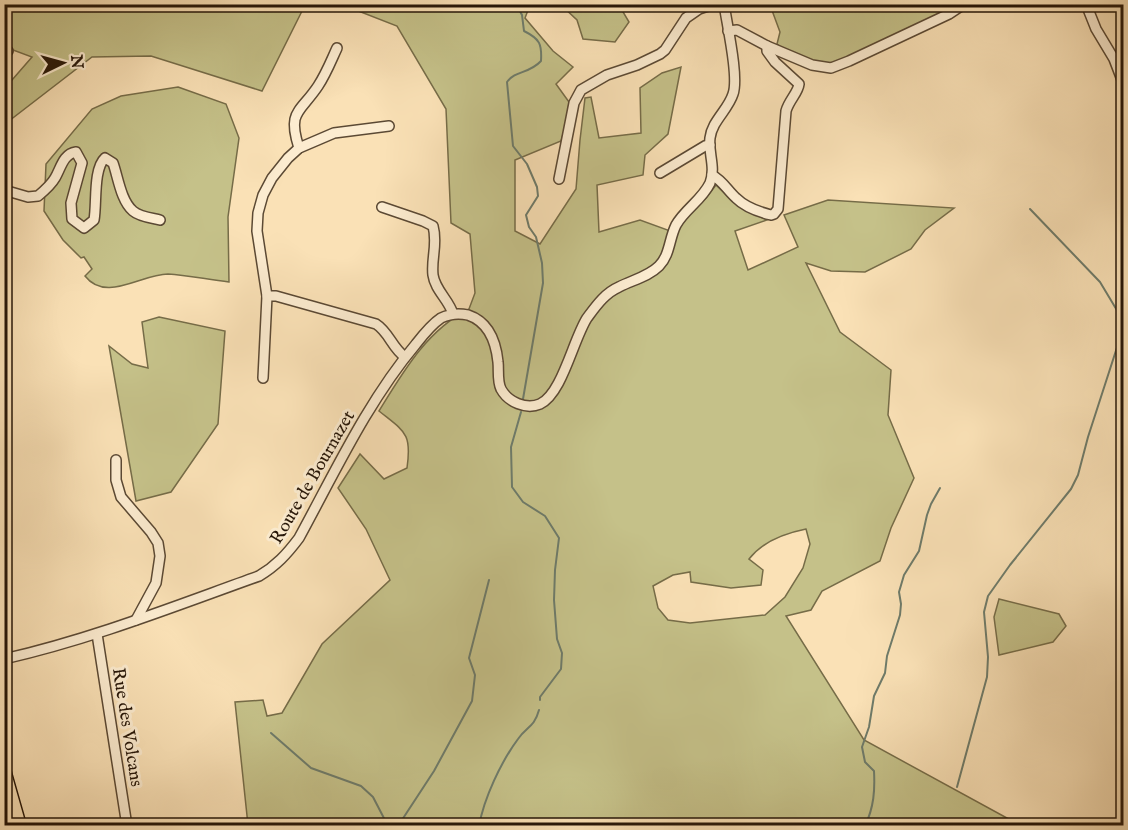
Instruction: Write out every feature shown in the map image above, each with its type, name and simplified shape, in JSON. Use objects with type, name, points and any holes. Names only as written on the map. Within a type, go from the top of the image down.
[{"type":"main road","points":[[4,771],[12,825]]},
{"type":"main road","points":[[7,799],[20,825]]},
{"type":"street","points":[[559,179],[574,103],[581,90],[607,75],[660,54],[686,18],[699,9],[714,4]]},
{"type":"street","points":[[382,207],[423,220],[433,226],[436,238],[433,272],[435,284],[453,314],[466,315],[484,325],[495,347],[501,388],[515,403],[533,406],[542,403],[552,394],[561,379],[578,334],[605,296],[618,287],[653,272],[666,259],[676,226],[705,192],[712,175],[711,132],[734,90],[724,4]]},
{"type":"street","points":[[728,31],[736,30],[812,65],[831,68],[849,62],[949,14],[964,4]]},
{"type":"street","points":[[1086,4],[1096,29],[1114,59],[1124,85]]},
{"type":"street","points":[[712,175],[721,180],[736,198],[763,213],[774,214],[778,208],[784,122],[788,102],[799,84],[775,62],[767,51],[767,46]]},
{"type":"street","points":[[299,148],[293,124],[297,112],[322,79],[337,48]]},
{"type":"street","points":[[263,378],[267,296],[258,243],[258,213],[263,195],[272,178],[299,148],[334,133],[388,126]]},
{"type":"street","points":[[660,173],[710,145]]},
{"type":"street","points":[[4,190],[28,197],[38,196],[55,179],[63,160],[70,153],[76,152],[82,163],[71,203],[72,219],[78,225],[84,228],[94,220],[97,207],[96,184],[101,162],[105,158],[113,163],[123,196],[131,210],[160,220]]},
{"type":"street","points":[[267,296],[276,296],[376,324],[383,328],[396,351],[405,357]]},
{"type":"street","name":"Route de Bournazet","points":[[4,659],[97,634],[259,576],[273,568],[287,555],[299,538],[370,409],[405,357],[437,321],[453,314]]},
{"type":"street","points":[[116,460],[116,480],[121,497],[151,532],[158,543],[160,556],[156,583],[136,620]]},
{"type":"street","name":"Rue des Volcans","points":[[97,634],[127,825]]},
{"type":"shaded area","points":[[5,5],[305,5],[262,91],[151,56],[92,57],[5,124],[5,88],[32,57],[5,47]]},
{"type":"shaded area","points":[[343,5],[530,5],[525,18],[553,51],[573,67],[556,84],[569,102],[567,121],[561,141],[515,160],[515,231],[540,244],[576,189],[585,98],[591,97],[599,138],[641,133],[640,88],[662,73],[681,67],[668,134],[645,155],[643,175],[597,185],[599,232],[640,220],[670,231],[706,198],[716,185],[738,206],[767,220],[735,231],[748,270],[798,247],[784,215],[828,200],[954,208],[925,230],[911,249],[865,272],[831,271],[806,263],[840,332],[891,370],[888,415],[914,478],[891,528],[880,561],[822,591],[811,610],[786,616],[864,740],[1016,823],[1029,825],[248,825],[235,702],[263,700],[267,716],[282,713],[322,644],[390,580],[366,529],[338,488],[360,454],[384,479],[407,468],[408,447],[405,434],[379,411],[417,353],[441,328],[469,309],[475,293],[470,234],[451,223],[446,109],[397,26]],"holes":[[[806,529],[810,544],[803,568],[785,597],[765,615],[690,623],[668,620],[658,608],[653,586],[673,575],[690,572],[691,582],[731,588],[761,585],[763,570],[749,559],[754,553],[767,543]]]},
{"type":"shaded area","points":[[561,5],[619,5],[629,22],[615,42],[583,39],[577,20]]},
{"type":"shaded area","points":[[770,5],[956,5],[847,60],[823,65],[799,57],[777,44],[780,32]]},
{"type":"shaded area","points":[[178,87],[226,104],[239,138],[228,217],[229,282],[168,274],[113,287],[93,284],[85,276],[92,269],[84,257],[81,258],[63,240],[44,211],[46,164],[92,109],[121,96]]},
{"type":"shaded area","points":[[159,317],[225,331],[218,424],[171,492],[136,501],[109,346],[132,364],[148,368],[142,322]]},
{"type":"shaded area","points":[[999,599],[1059,614],[1066,626],[1053,642],[999,655],[994,617]]},
{"type":"waterway","points":[[516,4],[522,15],[524,31],[537,40],[541,55],[541,61],[536,65],[514,75],[507,82],[513,146],[527,164],[537,187],[538,196],[526,215],[529,227],[536,237],[542,263],[543,283],[523,399]]},
{"type":"waterway","points":[[1030,209],[1100,282],[1124,322]]},
{"type":"waterway","points":[[957,787],[987,677],[988,657],[984,612],[988,596],[1071,489],[1078,475],[1122,332]]},
{"type":"waterway","points":[[521,412],[511,447],[512,487],[523,502],[545,516],[559,538],[554,600],[557,639],[562,653],[561,669],[540,700]]},
{"type":"waterway","points":[[865,826],[872,805],[874,771],[865,762],[862,747],[869,727],[874,696],[885,673],[887,656],[900,615],[899,592],[904,575],[919,551],[927,515],[940,488]]},
{"type":"waterway","points":[[398,826],[434,771],[472,701],[475,675],[469,658],[489,580]]},
{"type":"waterway","points":[[479,826],[489,792],[500,769],[518,739],[533,724],[539,710]]},
{"type":"waterway","points":[[271,733],[311,768],[361,786],[373,797],[388,826]]}]
